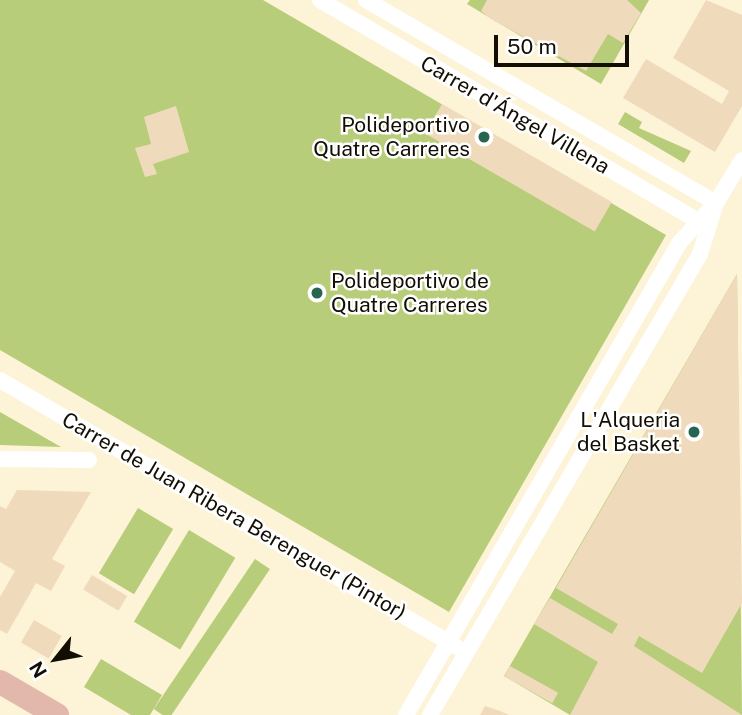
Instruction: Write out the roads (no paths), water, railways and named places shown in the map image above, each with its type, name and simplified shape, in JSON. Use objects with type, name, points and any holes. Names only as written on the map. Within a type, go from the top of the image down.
[{"type":"main road","points":[[0,682],[57,715]]},
{"type":"street","name":"Carrer d'Ángel Villena","points":[[320,0],[711,228]]},
{"type":"street","name":"Carrer d'Ángel Villena","points":[[366,0],[716,203]]},
{"type":"street","points":[[406,715],[695,221],[716,203],[742,160]]},
{"type":"street","points":[[430,715],[711,228],[716,203]]},
{"type":"street","name":"Carrer de Juan Ribera Berenguer (Pintor)","points":[[0,380],[467,653]]},
{"type":"street","points":[[0,459],[89,460]]},
{"type":"place","name":"Polideportivo Quatre Carreres","points":[[484,137]]},
{"type":"place","name":"Polideportivo de Quatre Carreres","points":[[317,293]]},
{"type":"place","name":"L'Alqueria del Basket","points":[[694,432]]}]
